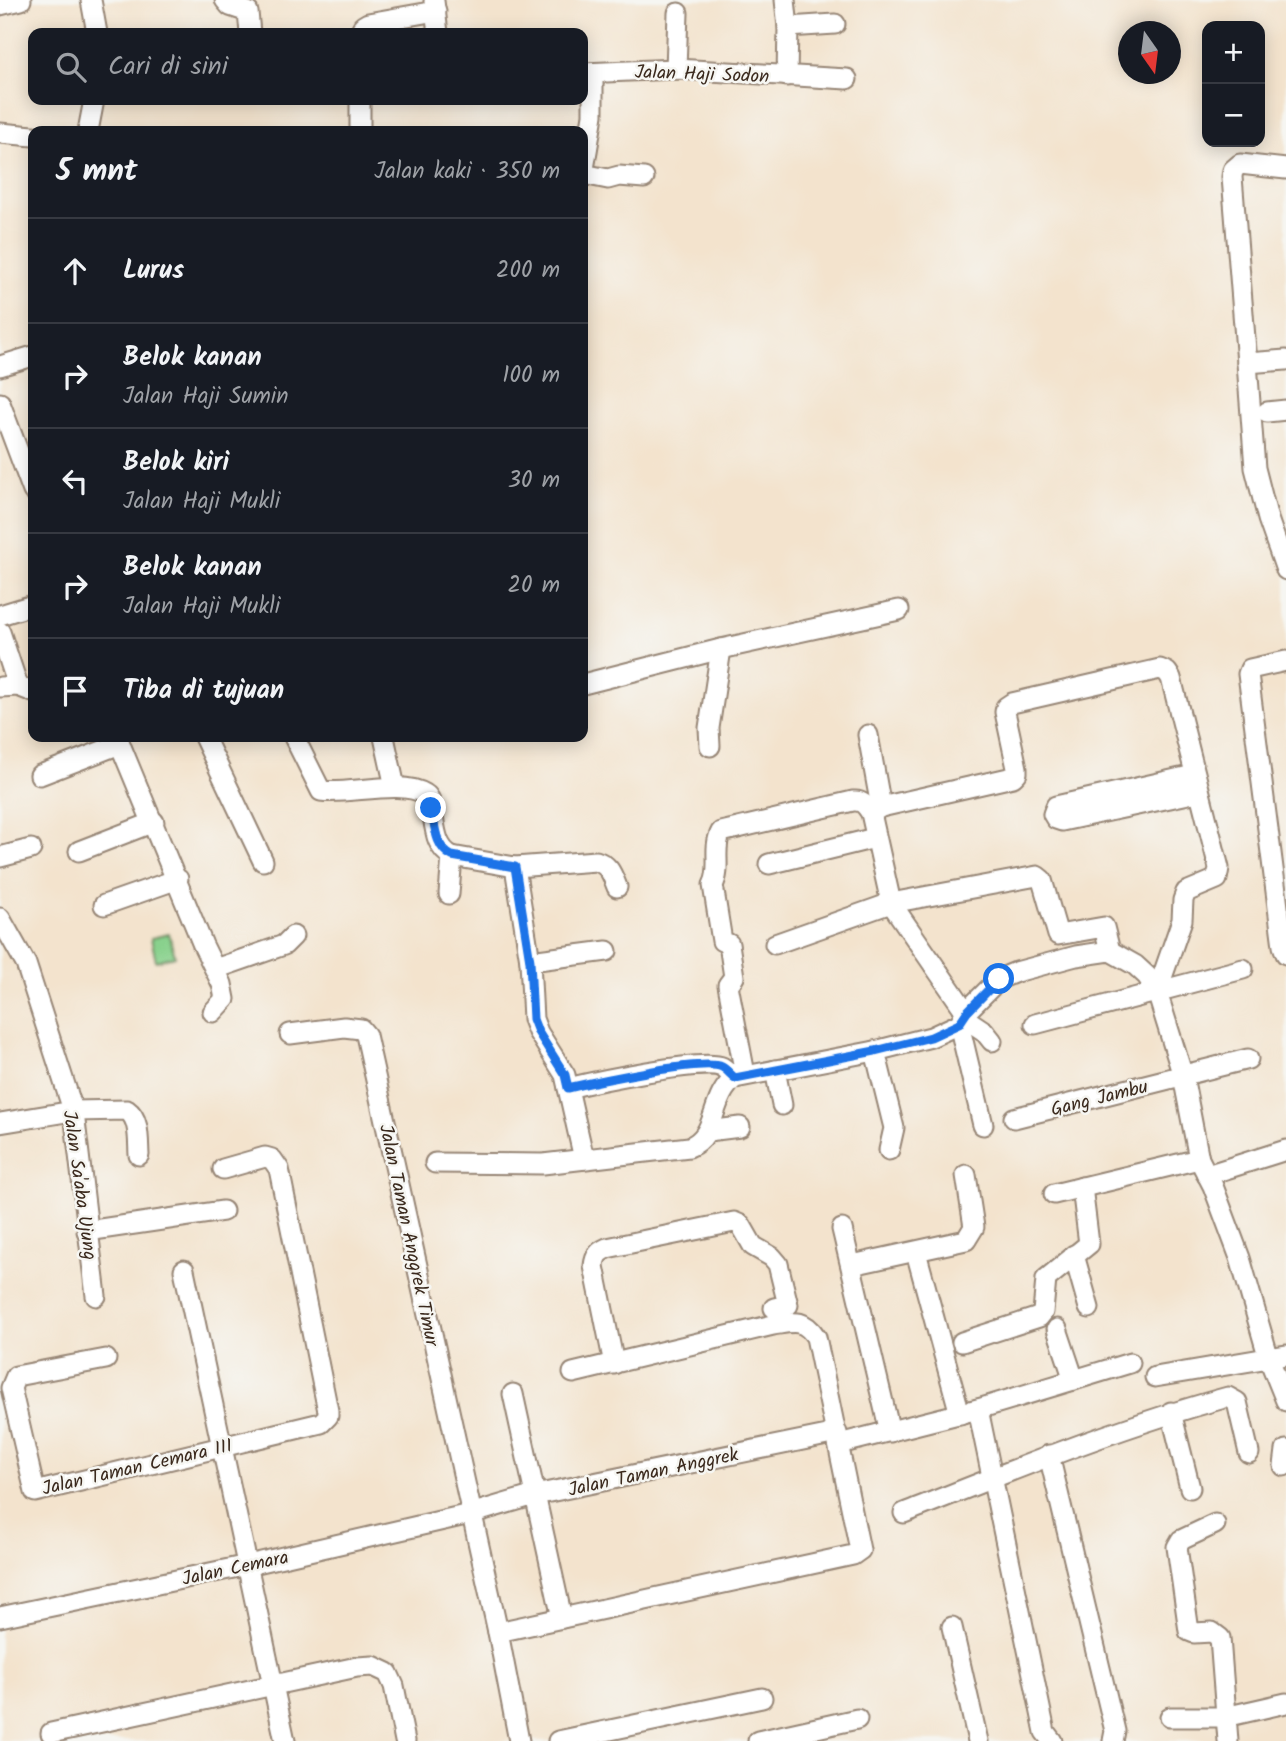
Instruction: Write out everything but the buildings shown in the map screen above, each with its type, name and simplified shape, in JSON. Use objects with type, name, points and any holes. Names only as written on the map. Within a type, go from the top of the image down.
[{"type":"street","points":[[0,5],[21,0]]},
{"type":"street","points":[[91,0],[96,28]]},
{"type":"street","points":[[225,0],[230,6],[248,12],[250,28]]},
{"type":"street","name":"Jalan Haji Sodon","points":[[588,73],[676,69],[787,76],[788,27],[785,0]]},
{"type":"street","points":[[362,28],[368,23],[435,6],[437,28]]},
{"type":"street","points":[[676,69],[678,13]]},
{"type":"street","points":[[788,27],[835,24]]},
{"type":"street","points":[[588,73],[593,115],[588,145]]},
{"type":"street","points":[[787,76],[847,79]]},
{"type":"street","points":[[89,126],[92,105]]},
{"type":"street","points":[[360,105],[360,126]]},
{"type":"street","points":[[0,133],[28,136]]},
{"type":"street","points":[[1286,169],[1240,164],[1233,170],[1255,467],[1268,519],[1286,570]]},
{"type":"street","points":[[588,176],[608,179],[619,176],[644,178]]},
{"type":"street","points":[[0,366],[28,358]]},
{"type":"street","points":[[1247,363],[1286,360]]},
{"type":"street","points":[[0,402],[28,478]]},
{"type":"street","points":[[0,615],[28,607]]},
{"type":"street","points":[[588,683],[721,649],[899,610]]},
{"type":"street","points":[[0,632],[17,688]]},
{"type":"street","points":[[710,746],[709,728],[721,649]]},
{"type":"street","points":[[1286,661],[1256,666],[1250,669],[1248,674],[1275,893],[1286,954]]},
{"type":"street","points":[[740,1076],[728,985],[734,977],[731,955],[729,944],[722,941],[713,885],[716,877],[717,838],[721,832],[853,801],[859,801],[876,810],[1013,777],[1017,768],[1004,712],[1012,703],[1160,669],[1167,672],[1171,678],[1218,873],[1217,879],[1186,892],[1182,920],[1157,992]]},
{"type":"street","points":[[868,735],[876,810],[875,838],[891,903],[963,1017],[983,1125]]},
{"type":"street","points":[[40,775],[114,742]]},
{"type":"street","points":[[119,742],[225,993],[222,1004],[213,1012]]},
{"type":"street","points":[[206,742],[263,861]]},
{"type":"street","points":[[296,742],[321,791],[395,787],[424,793],[443,852],[515,867],[596,861],[606,865],[617,887]]},
{"type":"street","points":[[385,742],[395,787]]},
{"type":"street","points":[[1196,783],[1062,821],[1056,819],[1053,814],[1056,806],[1196,783]]},
{"type":"street","points":[[79,851],[154,822]]},
{"type":"street","points":[[769,864],[875,838]]},
{"type":"street","points":[[0,858],[31,849]]},
{"type":"street","points":[[449,894],[452,856]]},
{"type":"street","points":[[515,867],[530,961],[533,1019],[538,1032],[565,1075],[584,1159]]},
{"type":"street","points":[[775,944],[891,903],[1037,876],[1042,880],[1058,935],[1104,927],[1110,951]]},
{"type":"street","points":[[104,905],[178,879]]},
{"type":"street","name":"Jalan Sa'aba Ujung","points":[[0,918],[26,964],[73,1111],[96,1296]]},
{"type":"street","points":[[215,970],[285,945],[293,936]]},
{"type":"street","points":[[530,961],[607,951]]},
{"type":"street","points":[[435,1163],[543,1164],[689,1147],[697,1144],[708,1131],[725,1085],[740,1076],[875,1051],[931,1037],[963,1017],[999,979],[1007,975],[1076,956],[1110,951],[1135,965],[1147,976],[1157,992],[1183,1076],[1203,1167],[1278,1357],[1286,1401]]},
{"type":"street","points":[[1035,1024],[1243,969]]},
{"type":"street","points":[[963,1017],[984,1031],[992,1041]]},
{"type":"street","name":"Jalan Taman Anggrek Timur","points":[[290,1034],[344,1027],[361,1029],[366,1035],[470,1514]]},
{"type":"street","points":[[875,1051],[894,1128],[889,1150]]},
{"type":"street","name":"Gang Jambu","points":[[1014,1118],[1248,1059]]},
{"type":"street","points":[[568,1088],[688,1065],[721,1066],[740,1076]]},
{"type":"street","points":[[775,1070],[782,1105]]},
{"type":"street","points":[[0,1123],[73,1111],[127,1110],[133,1114],[139,1155]]},
{"type":"street","points":[[708,1131],[740,1127]]},
{"type":"street","points":[[1054,1194],[1285,1150]]},
{"type":"street","name":"Jalan Taman Cemara III","points":[[106,1359],[16,1376],[12,1383],[10,1388],[35,1492],[321,1423],[328,1416],[279,1169],[272,1159],[265,1157],[223,1169]]},
{"type":"street","points":[[852,1265],[965,1240],[974,1227],[966,1175]]},
{"type":"street","points":[[962,1342],[1040,1317],[1043,1312],[1046,1279],[1087,1247],[1089,1240],[1082,1187]]},
{"type":"street","points":[[87,1231],[223,1211]]},
{"type":"street","points":[[614,1364],[594,1266],[599,1252],[607,1248],[734,1222],[741,1225],[753,1246],[778,1264],[788,1305],[774,1308]]},
{"type":"street","points":[[842,1228],[890,1432]]},
{"type":"street","points":[[916,1252],[994,1478],[1045,1732],[1052,1741]]},
{"type":"street","points":[[1074,1255],[1088,1308]]},
{"type":"street","points":[[184,1270],[285,1741]]},
{"type":"street","points":[[498,1632],[857,1554],[861,1546],[848,1439],[816,1337],[809,1327],[797,1321],[773,1325],[573,1373]]},
{"type":"street","points":[[1056,1329],[1074,1380]]},
{"type":"street","points":[[1155,1377],[1278,1357]]},
{"type":"street","name":"Jalan Taman Anggrek","points":[[470,1514],[535,1495],[890,1432],[969,1412],[1130,1363]]},
{"type":"street","points":[[513,1394],[562,1618]]},
{"type":"street","points":[[904,1513],[1049,1455],[1171,1412],[1228,1397],[1237,1402],[1249,1453]]},
{"type":"street","points":[[1171,1412],[1190,1488]]},
{"type":"street","points":[[1049,1455],[1115,1731],[1113,1741]]},
{"type":"street","points":[[470,1514],[498,1632],[519,1741]]},
{"type":"street","name":"Jalan Cemara","points":[[0,1617],[248,1566],[470,1514]]},
{"type":"street","points":[[1215,1524],[1191,1535],[1178,1543],[1177,1547],[1189,1631],[1212,1632],[1220,1638],[1228,1741]]},
{"type":"street","points":[[952,1627],[978,1741]]},
{"type":"street","points":[[51,1733],[85,1734],[274,1685],[373,1666],[388,1673],[394,1686],[405,1741]]},
{"type":"street","points":[[558,1741],[632,1733],[762,1698]]},
{"type":"street","points":[[1170,1717],[1225,1717],[1286,1703]]},
{"type":"street","points":[[758,1741],[857,1719]]},
{"type":"green space","points":[[169,934],[175,956],[156,961],[151,938]]},
{"type":"route","points":[[431,808],[443,852],[515,867],[530,961],[533,1019],[538,1032],[565,1075],[568,1088],[688,1065],[721,1066],[735,1078],[875,1051],[931,1037],[959,1024],[999,979]]}]
